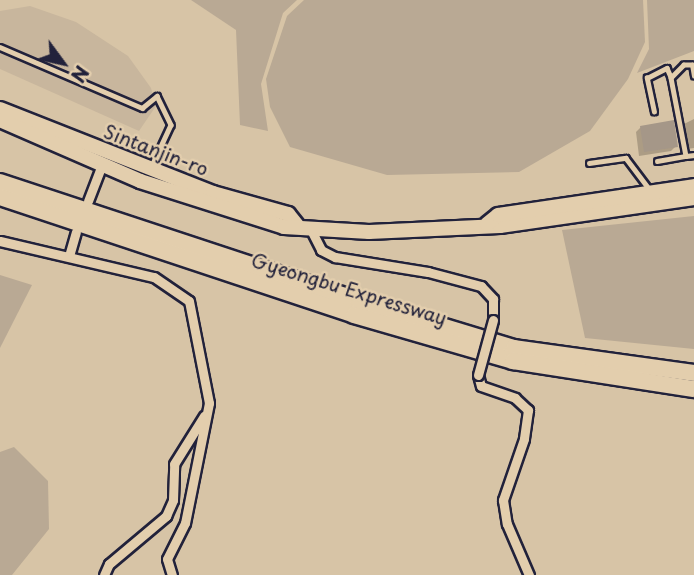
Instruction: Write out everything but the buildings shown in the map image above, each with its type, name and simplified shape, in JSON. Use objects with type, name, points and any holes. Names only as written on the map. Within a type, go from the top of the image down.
[{"type":"highway","name":"Gyeongbu Expressway","points":[[0,181],[359,302],[514,348],[694,373]]},
{"type":"highway","name":"Gyeongbu Expressway","points":[[0,197],[354,315],[513,362],[694,389]]},
{"type":"main road","name":"Sintanjin-ro","points":[[0,109],[150,169],[288,214],[303,225]]},
{"type":"main road","name":"Sintanjin-ro","points":[[0,120],[102,165],[208,206],[284,227],[303,225],[391,231],[487,224],[500,226],[694,198]]},
{"type":"main road","name":"Sintanjin-ro","points":[[487,224],[498,215],[694,186]]},
{"type":"street","points":[[88,201],[102,165]]},
{"type":"street","points":[[303,225],[321,250],[335,257],[428,272],[481,286],[493,299],[493,320],[478,375],[481,386],[515,398],[528,410],[524,439],[503,500],[507,524],[529,575]]},
{"type":"street","points":[[69,256],[76,232]]},
{"type":"street","points":[[0,241],[154,277],[181,291],[189,301],[208,384],[207,411],[185,523],[167,559],[172,575]]},
{"type":"street","points":[[104,575],[108,564],[166,516],[173,500],[174,464],[207,411]]},
{"type":"lane","points":[[0,47],[142,107],[158,96],[172,125],[150,169]]},
{"type":"lane","points":[[671,78],[684,65],[692,65],[694,76]]},
{"type":"lane","points":[[654,112],[647,78],[667,68],[685,156]]},
{"type":"lane","points":[[657,161],[694,155]]},
{"type":"lane","points":[[589,163],[626,158],[652,192]]},
{"type":"shaded area","points":[[191,0],[297,0],[283,13],[261,84],[268,131],[240,125],[236,30]]},
{"type":"shaded area","points":[[304,0],[643,0],[645,42],[628,79],[590,131],[519,172],[387,175],[290,147],[270,107],[266,79],[287,16]]},
{"type":"shaded area","points":[[647,0],[694,0],[694,51],[637,73],[649,49]]},
{"type":"shaded area","points":[[30,6],[76,22],[128,56],[151,88],[156,106],[139,131],[0,69],[0,11]]},
{"type":"shaded area","points":[[694,216],[694,349],[585,338],[562,230]]},
{"type":"shaded area","points":[[0,275],[32,285],[0,348]]},
{"type":"shaded area","points":[[14,447],[48,481],[49,529],[12,575],[0,575],[0,452]]}]
